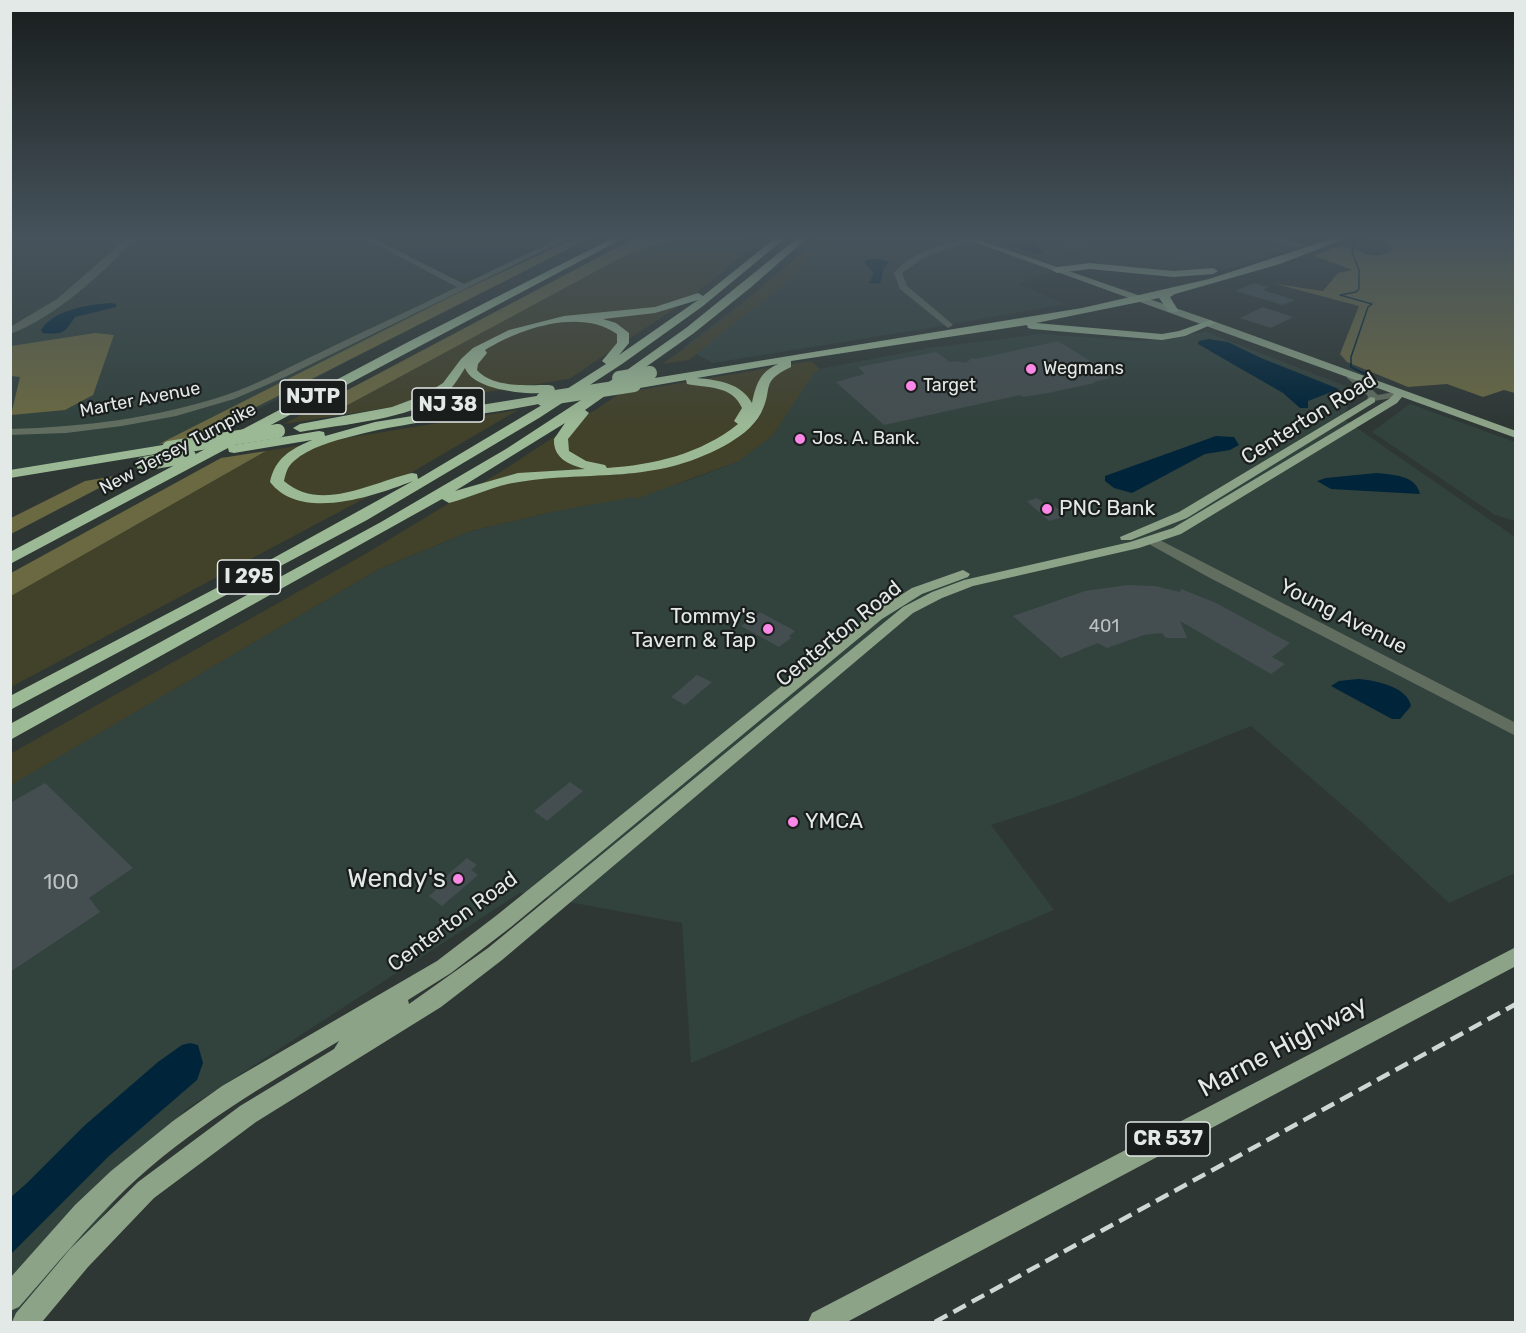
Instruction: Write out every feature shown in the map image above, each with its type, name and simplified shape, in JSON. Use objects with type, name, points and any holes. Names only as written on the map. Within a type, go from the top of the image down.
[{"type":"highway","name":"New Jersey Turnpike","points":[[10,547],[479,301]]},
{"type":"highway","name":"New Jersey Turnpike","points":[[10,559],[495,301]]},
{"type":"highway","points":[[347,420],[429,398],[448,384],[474,353],[495,340],[520,329],[568,318],[640,312],[669,307],[682,301]]},
{"type":"highway","name":"I 295","points":[[10,704],[303,548],[485,444],[596,376],[700,301]]},
{"type":"highway","name":"I 295","points":[[10,734],[368,536],[487,465],[606,390],[728,301]]},
{"type":"highway","name":"NJ 38","points":[[10,486],[386,424],[546,394],[568,386],[643,380],[1079,301]]},
{"type":"highway","name":"NJ 38","points":[[10,474],[347,420],[546,394],[986,328],[1123,301]]},
{"type":"highway","points":[[1165,301],[1173,310]]},
{"type":"highway","points":[[546,394],[490,383],[474,375],[471,370],[472,364],[491,347],[527,331],[554,323],[592,320],[619,328],[625,338],[596,376]]},
{"type":"highway","points":[[986,328],[1039,327],[1162,336],[1181,334],[1210,323]]},
{"type":"highway","points":[[368,536],[453,497],[507,480],[546,475],[635,472],[700,452],[732,434],[748,421],[756,407],[763,380],[770,372],[815,354]]},
{"type":"highway","points":[[606,390],[561,439],[561,447],[565,454],[585,465],[600,468],[643,465],[688,452],[730,430],[745,415],[748,408],[740,394],[714,384],[643,380]]},
{"type":"highway","points":[[386,424],[321,442],[295,453],[279,467],[276,475],[277,482],[290,494],[302,497],[335,498],[354,495],[411,477],[485,444]]},
{"type":"main road","points":[[1148,301],[1515,435]]},
{"type":"main road","name":"Centerton Road","points":[[25,1323],[79,1258],[146,1190],[248,1114],[434,1000],[495,954],[884,629],[915,606],[952,588],[1152,540],[1191,523],[1393,401],[1399,394]]},
{"type":"main road","name":"Centerton Road","points":[[10,1298],[84,1214],[119,1179],[181,1129],[230,1094],[444,967],[504,921],[890,606],[932,584],[964,573],[1125,538],[1170,522],[1371,400]]},
{"type":"main road","name":"Marne Highway","points":[[821,1323],[1515,956]]},
{"type":"main road","points":[[342,1056],[354,1035],[424,991],[444,967]]},
{"type":"street","points":[[10,329],[55,301]]},
{"type":"street","points":[[10,329],[63,301]]},
{"type":"street","name":"Marter Avenue","points":[[10,432],[54,431],[107,425],[164,416],[213,402],[244,392],[434,301]]},
{"type":"street","points":[[920,301],[948,325]]},
{"type":"street","points":[[1351,376],[1370,391],[1373,395],[1371,400]]},
{"type":"street","name":"Centerton Road","points":[[1371,400],[1384,395],[1399,394]]},
{"type":"street","name":"Young Avenue","points":[[1152,540],[1515,730]]},
{"type":"shaded area","points":[[11,301],[458,301],[198,442],[11,471]]},
{"type":"shaded area","points":[[442,301],[465,301],[195,438],[159,444]]},
{"type":"shaded area","points":[[515,301],[540,301],[344,407],[323,403]]},
{"type":"shaded area","points":[[744,301],[1058,301],[1065,304],[713,363],[684,347]]},
{"type":"shaded area","points":[[1341,301],[1515,301],[1515,393],[1504,390],[1483,397],[1447,384],[1408,387],[1347,362],[1340,354],[1359,306]]},
{"type":"shaded area","points":[[1206,332],[1356,390],[1349,400],[1344,419],[1515,537],[1515,873],[1449,903],[1363,823],[1251,726],[1073,798],[991,825],[1054,910],[691,1063],[682,923],[520,893],[185,1110],[21,1322],[10,1322],[10,785],[379,569],[471,531],[635,496],[687,481],[739,461],[772,436],[814,373],[820,369],[928,348],[1040,334],[1139,341]]},
{"type":"shaded area","points":[[95,333],[114,335],[93,395],[65,410],[11,415],[20,377],[11,376],[11,346]]},
{"type":"shaded area","points":[[1410,404],[1515,442],[1515,521],[1495,515],[1372,432]]},
{"type":"shaded area","points":[[266,451],[11,596],[11,573],[221,458]]},
{"type":"shaded area","points":[[126,474],[11,534],[11,518],[85,481]]},
{"type":"green space","points":[[540,301],[686,301],[569,379],[284,424],[323,403],[344,407]]},
{"type":"green space","points":[[744,301],[763,301],[689,360],[662,364],[682,350]]},
{"type":"green space","points":[[811,361],[820,369],[814,373],[772,436],[739,461],[636,499],[634,497],[552,512],[471,531],[379,569],[11,785],[10,754],[367,553],[502,471],[621,393]]},
{"type":"green space","points":[[518,410],[397,481],[11,687],[11,596],[266,451]]},
{"type":"water","points":[[116,304],[116,307],[75,317],[60,333],[43,333],[41,330],[54,317],[72,309]]},
{"type":"water","points":[[1208,339],[1228,342],[1261,358],[1339,389],[1308,401],[1308,408],[1300,408],[1283,393],[1198,344],[1199,341]]},
{"type":"water","points":[[1216,436],[1234,437],[1239,445],[1230,450],[1205,454],[1132,493],[1114,488],[1105,481],[1105,476]]},
{"type":"water","points":[[1377,473],[1403,477],[1414,483],[1420,494],[1331,489],[1317,481],[1326,478]]},
{"type":"water","points":[[1358,679],[1381,683],[1397,689],[1409,699],[1411,706],[1400,719],[1392,719],[1331,686],[1339,681]]},
{"type":"water","points":[[190,1043],[198,1045],[203,1063],[197,1080],[109,1156],[11,1254],[11,1197],[84,1126],[158,1062],[182,1045]]},
{"type":"building","points":[[1270,301],[1292,301],[1283,305]]},
{"type":"building","points":[[1263,307],[1293,317],[1271,328],[1240,318]]},
{"type":"building","points":[[1058,341],[1113,375],[1095,383],[1023,397],[1020,395],[884,425],[836,382],[865,374],[858,367],[936,352],[950,362],[966,363],[972,358]]},
{"type":"building","name":"PNC Bank","points":[[1037,498],[1044,503],[1049,502],[1067,516],[1049,521],[1027,501]]},
{"type":"building","points":[[1128,585],[1155,586],[1180,592],[1181,589],[1216,603],[1290,643],[1272,657],[1285,664],[1271,674],[1180,621],[1187,638],[1166,638],[1162,633],[1144,635],[1107,648],[1098,643],[1061,658],[1013,616],[1085,591]]},
{"type":"building","name":"Tommy's Tavern & Tap","points":[[760,612],[795,631],[789,636],[791,638],[779,647],[741,626]]},
{"type":"building","points":[[697,675],[712,682],[685,705],[671,697]]},
{"type":"building","points":[[570,782],[583,791],[547,821],[534,811]]},
{"type":"building","points":[[45,783],[133,868],[89,898],[100,912],[10,972],[10,803]]},
{"type":"building","name":"Wendy's","points":[[467,858],[477,865],[471,870],[478,875],[442,906],[429,896],[441,885],[438,883]]},
{"type":"waterway","points":[[1362,301],[1372,304],[1368,307],[1351,357],[1351,367],[1375,379]]},
{"type":"railway","points":[[935,1322],[1516,1004]]},
{"type":"place","name":"Wegmans","points":[[1031,369]]},
{"type":"place","name":"Target","points":[[911,386]]},
{"type":"place","name":"Jos. A. Bank.","points":[[800,439]]},
{"type":"place","name":"PNC Bank","points":[[1047,509]]},
{"type":"place","name":"Tommy's Tavern & Tap","points":[[768,629]]},
{"type":"place","name":"YMCA","points":[[793,822]]},
{"type":"place","name":"Wendy's","points":[[458,879]]}]
